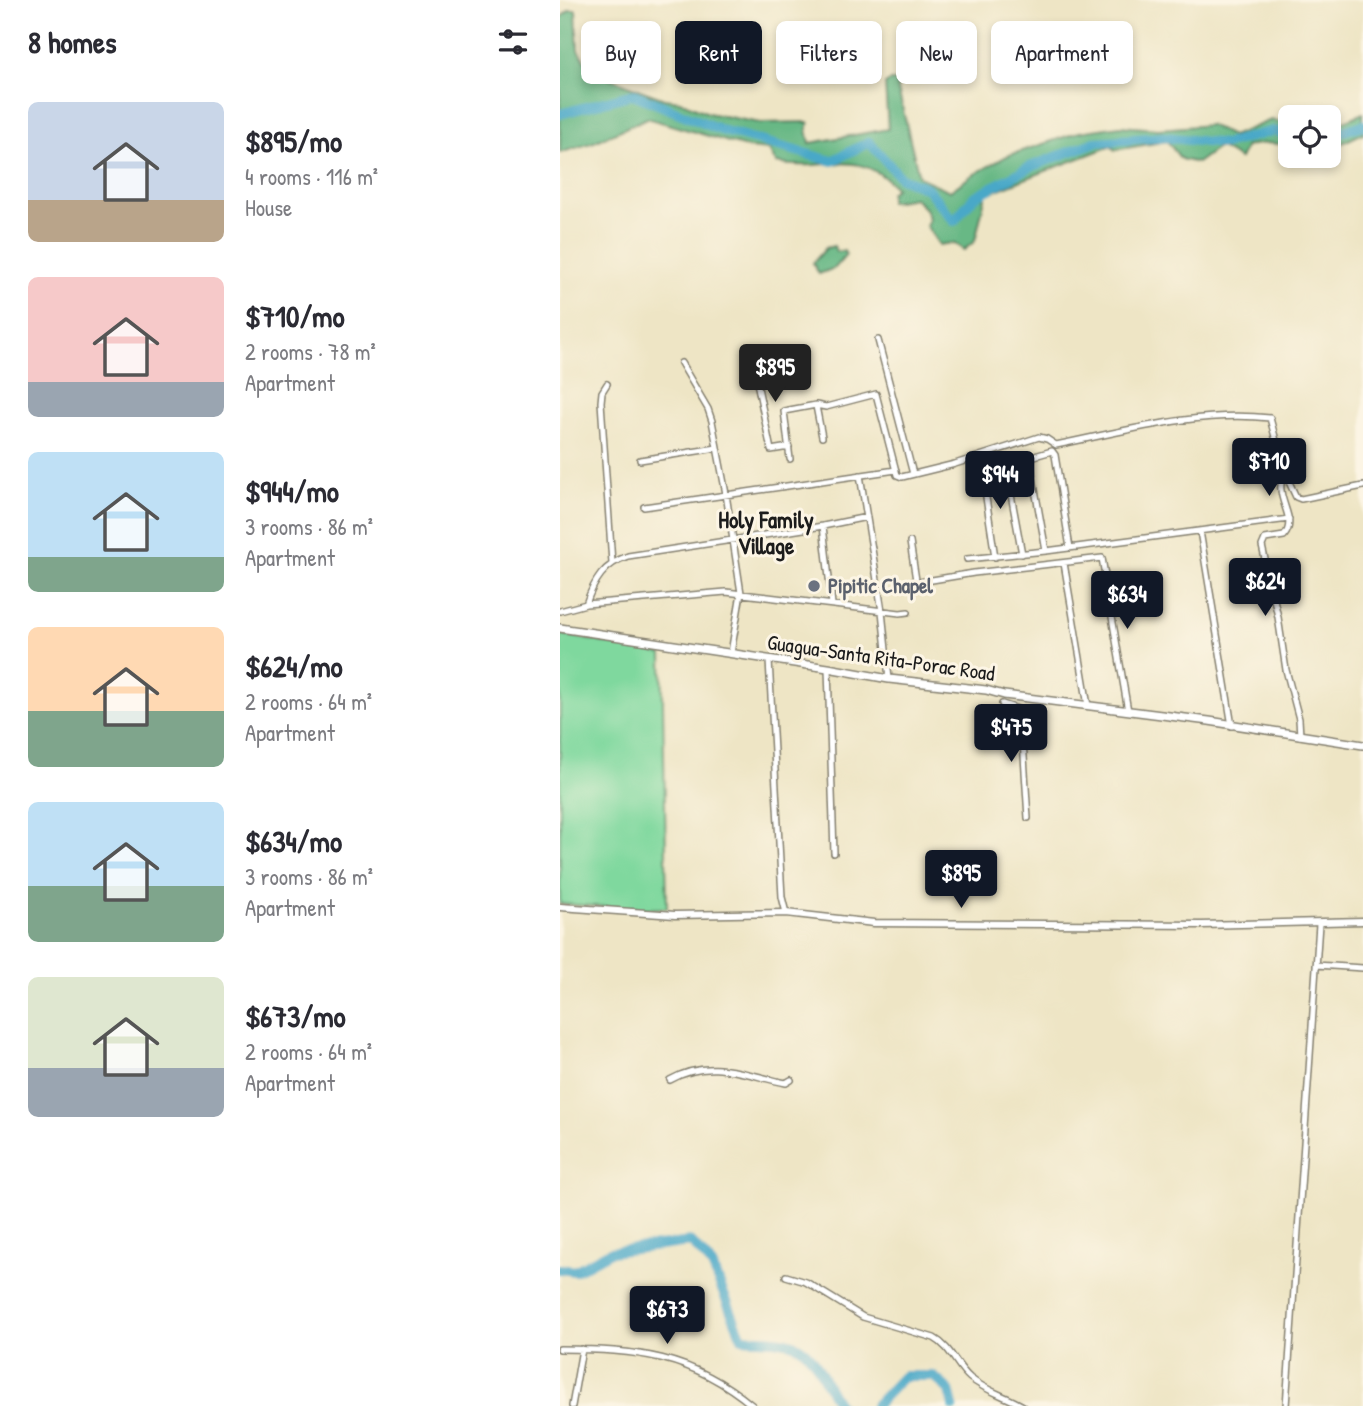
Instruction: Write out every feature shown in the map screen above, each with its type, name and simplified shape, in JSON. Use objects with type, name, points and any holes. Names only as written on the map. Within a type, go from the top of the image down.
[{"type":"main road","name":"Guagua-Santa Rita-Porac Road","points":[[560,628],[889,679],[986,690],[1004,695],[1363,745]]},
{"type":"street","points":[[878,340],[913,474]]},
{"type":"street","points":[[681,363],[708,409],[726,494],[741,593],[731,653]]},
{"type":"street","points":[[753,363],[771,450],[789,447]]},
{"type":"street","points":[[607,384],[602,392],[601,402],[612,564]]},
{"type":"street","points":[[790,459],[784,411],[816,405],[826,407],[876,394],[898,476],[955,464],[1039,437],[1056,445],[1140,426],[1246,415],[1270,418],[1284,471],[1296,497],[1301,499],[1363,486]]},
{"type":"street","points":[[816,405],[822,437]]},
{"type":"street","points":[[640,460],[717,448]]},
{"type":"street","points":[[995,557],[981,473],[984,469],[1050,451],[1054,452],[1070,548]]},
{"type":"street","points":[[1029,456],[1046,551]]},
{"type":"street","points":[[1005,463],[1022,554]]},
{"type":"street","points":[[644,507],[896,470]]},
{"type":"street","points":[[1284,471],[1280,487],[1289,519],[1288,533],[1265,539],[1262,545],[1278,617],[1286,670],[1299,719],[1300,736]]},
{"type":"street","points":[[860,475],[883,611],[889,679]]},
{"type":"street","points":[[1282,498],[1293,492]]},
{"type":"street","points":[[586,604],[596,580],[612,564],[636,554],[867,517]]},
{"type":"street","points":[[967,559],[1289,519]]},
{"type":"street","points":[[823,526],[832,604]]},
{"type":"street","points":[[1200,531],[1231,726]]},
{"type":"street","points":[[910,542],[918,582],[1102,558],[1128,711]]},
{"type":"street","points":[[1064,563],[1088,706]]},
{"type":"street","points":[[560,611],[586,604],[741,593],[908,612]]},
{"type":"street","points":[[769,660],[782,897],[786,913]]},
{"type":"street","points":[[828,668],[834,853]]},
{"type":"street","points":[[1002,704],[1021,710],[1028,818]]},
{"type":"street","points":[[560,906],[675,915],[786,913],[874,923],[1319,924],[1363,921]]},
{"type":"street","points":[[1286,1406],[1319,924]]},
{"type":"street","points":[[1316,965],[1363,968]]},
{"type":"street","points":[[670,1080],[684,1071],[706,1069],[747,1072],[786,1083],[791,1080]]},
{"type":"street","points":[[786,1276],[806,1282],[863,1317],[944,1343],[968,1377],[984,1388],[1023,1406]]},
{"type":"street","points":[[560,1349],[606,1349],[673,1362],[716,1380],[749,1405]]},
{"type":"street","points":[[572,1406],[582,1349]]},
{"type":"green space","points":[[570,10],[576,10],[581,84],[625,84],[664,99],[680,101],[708,113],[760,123],[809,122],[807,130],[810,143],[888,129],[885,84],[896,81],[919,177],[950,191],[1007,156],[1079,132],[1120,126],[1158,129],[1210,125],[1232,136],[1271,120],[1278,121],[1278,144],[1246,146],[1240,159],[1219,147],[1197,163],[1181,159],[1167,141],[1115,150],[1111,146],[986,194],[975,241],[964,250],[953,243],[939,245],[926,225],[929,220],[927,211],[915,198],[890,202],[890,193],[896,188],[867,167],[839,163],[776,163],[769,150],[749,148],[647,118],[594,142],[560,153],[560,18]]},
{"type":"green space","points":[[1363,113],[1363,133],[1341,144],[1341,122]]},
{"type":"green space","points":[[834,246],[836,252],[844,251],[846,255],[835,268],[819,274],[813,263],[826,248]]},
{"type":"green space","points":[[560,634],[662,654],[667,908],[560,904]]},
{"type":"waterway","points":[[560,114],[633,94],[721,130],[832,161],[869,142],[901,178],[927,188],[954,221],[974,197],[1030,167],[1095,142],[1164,137],[1224,144],[1273,131],[1278,132]]},
{"type":"waterway","points":[[1341,132],[1363,125]]},
{"type":"waterway","points":[[560,1269],[575,1271],[610,1252],[691,1242],[712,1265],[742,1338],[783,1341],[804,1350],[816,1364],[840,1406]]},
{"type":"waterway","points":[[875,1406],[904,1376],[933,1376],[949,1390],[953,1406]]},
{"type":"place","name":"Pipitic Chapel","points":[[814,586]]},
{"type":"district","name":"Holy Family Village","points":[[766,533]]}]
